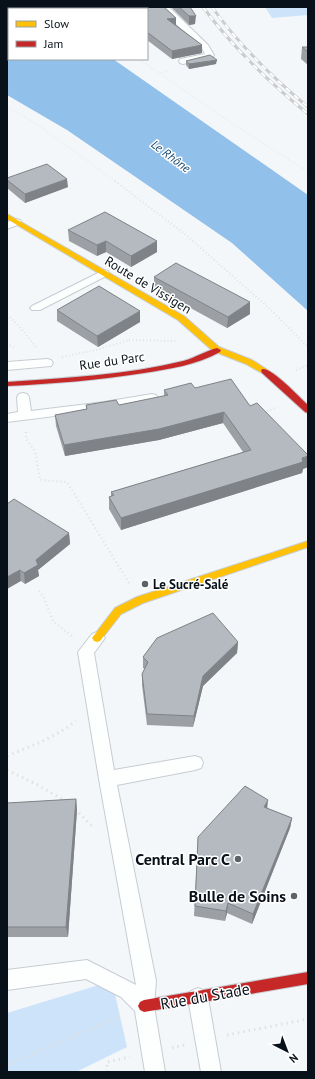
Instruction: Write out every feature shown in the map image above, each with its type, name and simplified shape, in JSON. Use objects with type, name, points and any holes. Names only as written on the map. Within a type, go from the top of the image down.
[{"type":"street","name":"Route de Vissigen","points":[[10,222],[104,273],[181,318],[189,324],[208,344],[217,350],[254,364],[262,369],[308,410]]},
{"type":"street","name":"Rue du Parc","points":[[7,384],[82,379],[141,371],[198,360],[217,350]]},
{"type":"street","points":[[93,643],[118,611],[140,600],[308,544]]},
{"type":"street","name":"Rue du Stade","points":[[144,1006],[198,998],[308,978]]},
{"type":"lane","points":[[165,7],[166,10],[204,47],[210,55],[183,61]]},
{"type":"lane","points":[[36,308],[104,273]]},
{"type":"lane","points":[[7,366],[45,361]]},
{"type":"lane","points":[[23,397],[25,417]]},
{"type":"lane","points":[[7,418],[25,417],[152,398]]},
{"type":"lane","points":[[93,643],[86,652],[107,779],[146,981],[144,1006]]},
{"type":"lane","points":[[107,779],[195,763]]},
{"type":"lane","points":[[7,980],[87,969],[128,990],[144,1006]]},
{"type":"lane","points":[[198,998],[211,1072]]},
{"type":"lane","name":"Rue du Stade","points":[[144,1006],[155,1072]]},
{"type":"path","points":[[140,60],[224,118],[308,172]]},
{"type":"path","points":[[7,106],[43,128],[186,235],[271,310],[308,347]]},
{"type":"path","points":[[7,315],[18,325],[34,344],[45,361],[96,350],[128,340],[177,341]]},
{"type":"path","points":[[7,343],[14,348]]},
{"type":"path","points":[[290,372],[308,365]]},
{"type":"path","points":[[263,413],[278,407]]},
{"type":"path","points":[[25,417],[26,439],[35,451],[40,480],[66,482],[71,487],[140,600]]},
{"type":"path","points":[[39,591],[44,598],[53,621],[65,632],[93,643]]},
{"type":"path","points":[[7,756],[40,743],[62,732],[86,713],[96,711]]},
{"type":"path","points":[[7,770],[36,784],[72,805],[94,826],[97,832]]},
{"type":"path","points":[[7,1065],[144,1006]]},
{"type":"path","points":[[107,1062],[107,1072]]},
{"type":"shaded area","points":[[265,7],[308,7],[308,15],[272,18]]},
{"type":"shaded area","points":[[112,981],[127,1047],[76,1072],[7,1072],[7,1013]]},
{"type":"water","name":"Le Rhône","points":[[7,13],[8,60],[114,60],[308,195],[308,311],[232,243],[67,130],[7,95]]},
{"type":"building","points":[[115,7],[164,7],[176,18],[167,19],[202,45],[172,51],[148,33],[148,8]]},
{"type":"building","points":[[179,7],[190,7],[196,16],[189,16]]},
{"type":"building","points":[[302,47],[308,47],[308,52]]},
{"type":"building","points":[[210,55],[217,60],[189,64],[186,61]]},
{"type":"building","points":[[47,164],[67,179],[25,194],[7,180],[7,178]]},
{"type":"building","points":[[105,212],[157,241],[131,256],[106,241],[97,245],[68,230]]},
{"type":"building","points":[[176,263],[250,302],[228,317],[154,277]]},
{"type":"building","points":[[99,286],[140,311],[97,336],[57,310]]},
{"type":"building","points":[[231,379],[250,406],[257,403],[308,456],[302,458],[303,462],[121,518],[109,497],[114,495],[111,492],[251,450],[224,412],[159,429],[64,445],[55,415],[87,409],[86,405],[116,400],[119,405],[168,395],[164,390],[191,383],[195,388]]},
{"type":"building","points":[[14,499],[69,533],[36,560],[38,565],[24,573],[20,570],[7,577],[7,504]]},
{"type":"building","points":[[213,613],[238,642],[203,676],[194,716],[147,714],[142,674],[148,662],[143,657],[157,638]]},
{"type":"building","name":"Central Parc C","points":[[245,786],[268,800],[264,807],[292,818],[253,914],[228,903],[226,911],[195,906],[198,837]]},
{"type":"building","points":[[76,799],[66,927],[7,927],[7,803]]},
{"type":"railway","points":[[203,7],[227,37],[252,64],[279,90],[308,114]]},
{"type":"railway","points":[[212,7],[233,34],[257,60],[308,107]]},
{"type":"traffic: slow","points":[[7,216],[181,318],[216,349],[249,362],[265,371]]},
{"type":"traffic: slow","points":[[97,638],[118,611],[140,600],[308,544]]},
{"type":"traffic: jam","points":[[7,384],[130,373],[192,361],[217,350]]},
{"type":"traffic: jam","points":[[265,371],[308,410]]},
{"type":"traffic: jam","points":[[144,1006],[308,978]]},
{"type":"place","name":"Le Sucré-Salé","points":[[145,584]]},
{"type":"place","name":"Central Parc C","points":[[238,859]]},
{"type":"place","name":"Bulle de Soins","points":[[294,896]]}]
